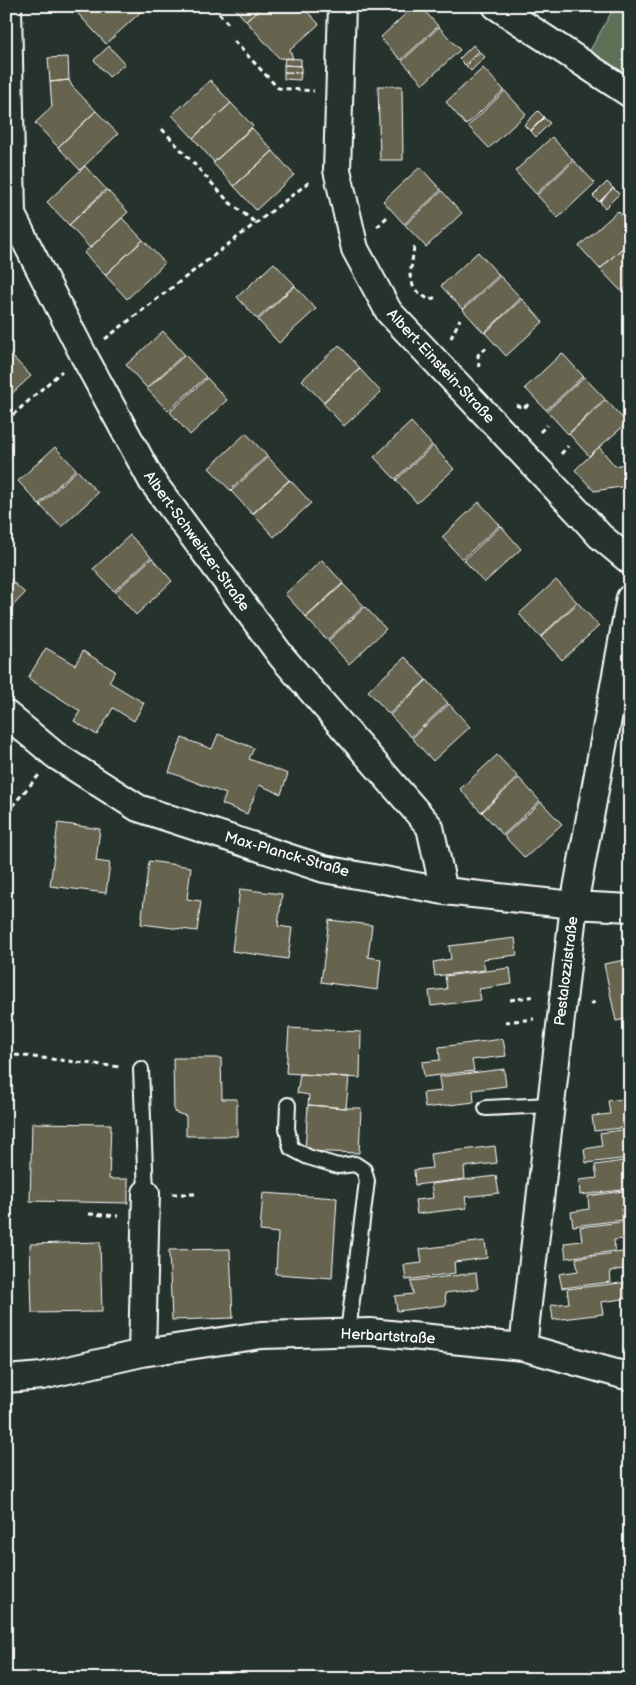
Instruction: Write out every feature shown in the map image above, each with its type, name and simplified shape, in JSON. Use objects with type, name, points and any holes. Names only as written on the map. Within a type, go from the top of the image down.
[{"type":"street","name":"Albert-Schweitzer-Straße","points":[[8,6],[12,215],[84,356],[152,482],[282,657],[430,827],[444,892]]},
{"type":"street","name":"Albert-Einstein-Straße","points":[[342,6],[337,170],[355,249],[389,312],[582,518],[630,561]]},
{"type":"street","points":[[496,6],[630,94]]},
{"type":"street","name":"Pestalozzistraße","points":[[523,1347],[574,905],[630,598]]},
{"type":"street","name":"Max-Planck-Straße","points":[[6,714],[56,755],[138,808],[324,869],[444,892],[574,905],[630,908]]},
{"type":"street","points":[[142,1353],[146,1194]]},
{"type":"street","name":"Herbartstraße","points":[[6,1379],[42,1376],[142,1353],[261,1335],[348,1332],[370,1332],[523,1347],[630,1377]]},
{"type":"lane","points":[[141,1069],[146,1194]]},
{"type":"lane","points":[[288,1105],[287,1128],[291,1148],[308,1157],[338,1166],[355,1164],[364,1170],[367,1182],[348,1332]]},
{"type":"lane","points":[[486,1108],[551,1105]]},
{"type":"path","points":[[213,6],[230,26]]},
{"type":"path","points":[[234,41],[278,88],[339,93]]},
{"type":"path","points":[[162,129],[229,202],[256,223]]},
{"type":"path","points":[[6,421],[58,374],[317,176],[337,170]]},
{"type":"path","points":[[414,247],[410,276],[414,289],[428,300],[438,296]]},
{"type":"path","points":[[479,369],[478,355],[486,348]]},
{"type":"path","points":[[6,812],[56,755]]},
{"type":"path","points":[[6,1054],[141,1069]]},
{"type":"green space","points":[[615,6],[630,6],[630,89],[585,59]]},
{"type":"building","points":[[71,6],[144,6],[145,8],[106,44]]},
{"type":"building","points":[[233,6],[263,6],[246,21]]},
{"type":"building","points":[[263,6],[302,6],[319,24],[290,50],[293,59],[279,58],[246,21]]},
{"type":"building","points":[[414,6],[420,6],[438,26],[401,60],[380,38]]},
{"type":"building","points":[[439,27],[460,50],[423,84],[402,61]]},
{"type":"building","points":[[473,45],[479,51],[465,65],[459,59]]},
{"type":"building","points":[[109,46],[125,64],[109,77],[94,60]]},
{"type":"building","points":[[480,52],[485,57],[471,71],[466,66]]},
{"type":"building","points":[[68,57],[69,80],[50,82],[48,58]]},
{"type":"building","points":[[285,58],[301,59],[301,66],[284,65]]},
{"type":"building","points":[[284,65],[301,66],[301,73],[284,72]]},
{"type":"building","points":[[483,68],[504,90],[466,125],[446,102]]},
{"type":"building","points":[[284,72],[301,73],[300,80],[284,79]]},
{"type":"building","points":[[69,80],[72,86],[96,111],[58,147],[35,123],[52,107],[50,82]]},
{"type":"building","points":[[210,80],[231,103],[193,138],[172,115]]},
{"type":"building","points":[[378,86],[402,86],[403,160],[380,160]]},
{"type":"building","points":[[505,91],[526,114],[489,148],[468,126]]},
{"type":"building","points":[[231,103],[253,126],[214,162],[193,138]]},
{"type":"building","points":[[96,111],[118,134],[80,170],[58,147]]},
{"type":"building","points":[[538,111],[544,117],[530,131],[524,125]]},
{"type":"building","points":[[544,118],[550,123],[536,137],[531,131]]},
{"type":"building","points":[[252,128],[273,151],[234,186],[213,163]]},
{"type":"building","points":[[552,137],[573,160],[536,194],[515,171]]},
{"type":"building","points":[[273,151],[294,175],[256,210],[234,186]]},
{"type":"building","points":[[574,161],[595,183],[558,218],[537,195]]},
{"type":"building","points":[[85,166],[106,189],[69,225],[47,202]]},
{"type":"building","points":[[420,167],[441,190],[404,224],[383,201]]},
{"type":"building","points":[[607,182],[613,188],[599,202],[593,196]]},
{"type":"building","points":[[613,188],[619,194],[605,208],[600,202]]},
{"type":"building","points":[[107,190],[128,212],[90,248],[69,225]]},
{"type":"building","points":[[442,191],[462,213],[426,247],[405,225]]},
{"type":"building","points":[[618,211],[630,224],[630,241],[600,269],[579,246]]},
{"type":"building","points":[[122,218],[143,240],[105,275],[84,253]]},
{"type":"building","points":[[143,240],[165,263],[127,299],[105,275]]},
{"type":"building","points":[[630,241],[630,285],[622,292],[600,269]]},
{"type":"building","points":[[478,252],[499,275],[462,309],[441,286]]},
{"type":"building","points":[[274,263],[295,285],[257,319],[237,297]]},
{"type":"building","points":[[500,276],[521,298],[484,333],[463,310]]},
{"type":"building","points":[[295,286],[316,309],[279,343],[258,320]]},
{"type":"building","points":[[522,299],[543,322],[506,356],[485,333]]},
{"type":"building","points":[[163,331],[184,354],[147,388],[126,365]]},
{"type":"building","points":[[339,345],[360,368],[323,402],[302,380]]},
{"type":"building","points":[[9,353],[31,376],[6,399],[6,356]]},
{"type":"building","points":[[562,353],[583,376],[546,410],[525,388]]},
{"type":"building","points":[[185,355],[206,377],[168,411],[147,389]]},
{"type":"building","points":[[360,369],[381,392],[344,426],[323,403]]},
{"type":"building","points":[[584,377],[605,399],[568,434],[547,411]]},
{"type":"building","points":[[207,378],[227,400],[190,435],[170,412]]},
{"type":"building","points":[[606,400],[627,423],[589,456],[569,434]]},
{"type":"building","points":[[411,422],[432,445],[395,479],[374,457]]},
{"type":"building","points":[[246,433],[267,456],[230,490],[209,468]]},
{"type":"building","points":[[433,446],[454,469],[417,503],[396,480]]},
{"type":"building","points":[[55,447],[76,469],[39,504],[18,481]]},
{"type":"building","points":[[599,447],[615,466],[624,464],[627,486],[594,491],[575,470]]},
{"type":"building","points":[[268,457],[289,480],[252,514],[231,491]]},
{"type":"building","points":[[77,470],[98,493],[61,527],[40,505]]},
{"type":"building","points":[[290,480],[311,503],[274,537],[253,514]]},
{"type":"building","points":[[479,502],[500,525],[462,559],[442,537]]},
{"type":"building","points":[[501,526],[521,549],[484,583],[464,560]]},
{"type":"building","points":[[130,535],[151,557],[114,591],[93,569]]},
{"type":"building","points":[[152,558],[172,581],[136,615],[115,592]]},
{"type":"building","points":[[322,560],[343,583],[306,617],[285,594]]},
{"type":"building","points":[[6,576],[25,593],[11,608],[6,604]]},
{"type":"building","points":[[556,580],[577,602],[540,637],[519,614]]},
{"type":"building","points":[[343,584],[364,606],[327,640],[306,618]]},
{"type":"building","points":[[578,603],[599,626],[562,660],[541,637]]},
{"type":"building","points":[[365,607],[386,629],[349,664],[328,641]]},
{"type":"building","points":[[46,648],[75,665],[83,651],[115,671],[109,682],[144,703],[134,721],[113,708],[97,735],[74,721],[80,711],[28,678]]},
{"type":"building","points":[[405,657],[426,680],[389,714],[368,691]]},
{"type":"building","points":[[427,680],[448,703],[411,737],[390,715]]},
{"type":"building","points":[[449,704],[470,727],[433,761],[412,738]]},
{"type":"building","points":[[218,734],[254,748],[249,759],[288,774],[281,794],[259,785],[247,814],[222,804],[226,794],[169,772],[182,738],[212,749]]},
{"type":"building","points":[[497,755],[518,777],[481,812],[460,789]]},
{"type":"building","points":[[519,778],[540,801],[503,835],[482,812]]},
{"type":"building","points":[[541,802],[562,824],[525,858],[504,836]]},
{"type":"building","points":[[58,823],[100,829],[96,861],[110,863],[106,893],[50,886]]},
{"type":"building","points":[[149,861],[191,867],[187,899],[201,901],[197,931],[141,924]]},
{"type":"building","points":[[240,889],[282,894],[278,926],[292,928],[288,959],[232,951]]},
{"type":"building","points":[[329,920],[372,925],[368,957],[381,959],[378,990],[321,982]]},
{"type":"building","points":[[515,938],[517,955],[483,959],[485,970],[435,976],[433,962],[451,959],[449,946]]},
{"type":"building","points":[[630,959],[630,1018],[616,1021],[604,964]]},
{"type":"building","points":[[510,968],[512,984],[479,989],[481,1000],[431,1006],[429,991],[447,989],[445,976]]},
{"type":"building","points":[[289,1028],[361,1032],[360,1078],[286,1073]]},
{"type":"building","points":[[503,1039],[506,1056],[472,1060],[474,1071],[424,1077],[422,1062],[440,1060],[439,1047]]},
{"type":"building","points":[[173,1058],[221,1058],[222,1099],[237,1099],[237,1136],[186,1136],[186,1116],[174,1112]]},
{"type":"building","points":[[504,1069],[506,1086],[473,1090],[474,1102],[425,1108],[423,1093],[441,1091],[439,1077]]},
{"type":"building","points":[[300,1074],[349,1077],[346,1108],[308,1105],[309,1095],[297,1093]]},
{"type":"building","points":[[630,1098],[630,1127],[594,1131],[592,1116],[610,1114],[608,1101]]},
{"type":"building","points":[[308,1105],[361,1108],[359,1153],[305,1151]]},
{"type":"building","points":[[32,1123],[111,1124],[109,1179],[128,1179],[128,1203],[30,1201]]},
{"type":"building","points":[[630,1129],[630,1158],[586,1163],[584,1149],[602,1146],[600,1133]]},
{"type":"building","points":[[495,1146],[497,1163],[464,1167],[465,1179],[415,1185],[414,1170],[432,1168],[430,1154]]},
{"type":"building","points":[[630,1160],[630,1189],[580,1195],[579,1180],[597,1178],[595,1165]]},
{"type":"building","points":[[496,1176],[499,1193],[465,1197],[467,1208],[417,1214],[415,1200],[433,1198],[431,1184]]},
{"type":"building","points":[[630,1190],[630,1208],[621,1209],[623,1220],[573,1226],[571,1212],[589,1209],[588,1196]]},
{"type":"building","points":[[263,1193],[337,1198],[332,1278],[276,1274],[278,1233],[260,1231]]},
{"type":"building","points":[[630,1221],[630,1238],[614,1240],[615,1251],[566,1258],[564,1243],[582,1241],[580,1227]]},
{"type":"building","points":[[485,1241],[487,1258],[454,1262],[455,1273],[406,1280],[404,1265],[422,1263],[420,1249]]},
{"type":"building","points":[[100,1242],[102,1312],[32,1313],[30,1244]]},
{"type":"building","points":[[230,1249],[233,1318],[172,1320],[169,1250]]},
{"type":"building","points":[[630,1251],[630,1268],[610,1271],[611,1282],[562,1288],[559,1274],[578,1271],[576,1258]]},
{"type":"building","points":[[476,1273],[478,1289],[445,1293],[446,1305],[397,1311],[395,1296],[413,1294],[411,1281]]},
{"type":"building","points":[[630,1282],[630,1298],[601,1302],[603,1314],[553,1320],[551,1305],[569,1303],[567,1289]]}]
